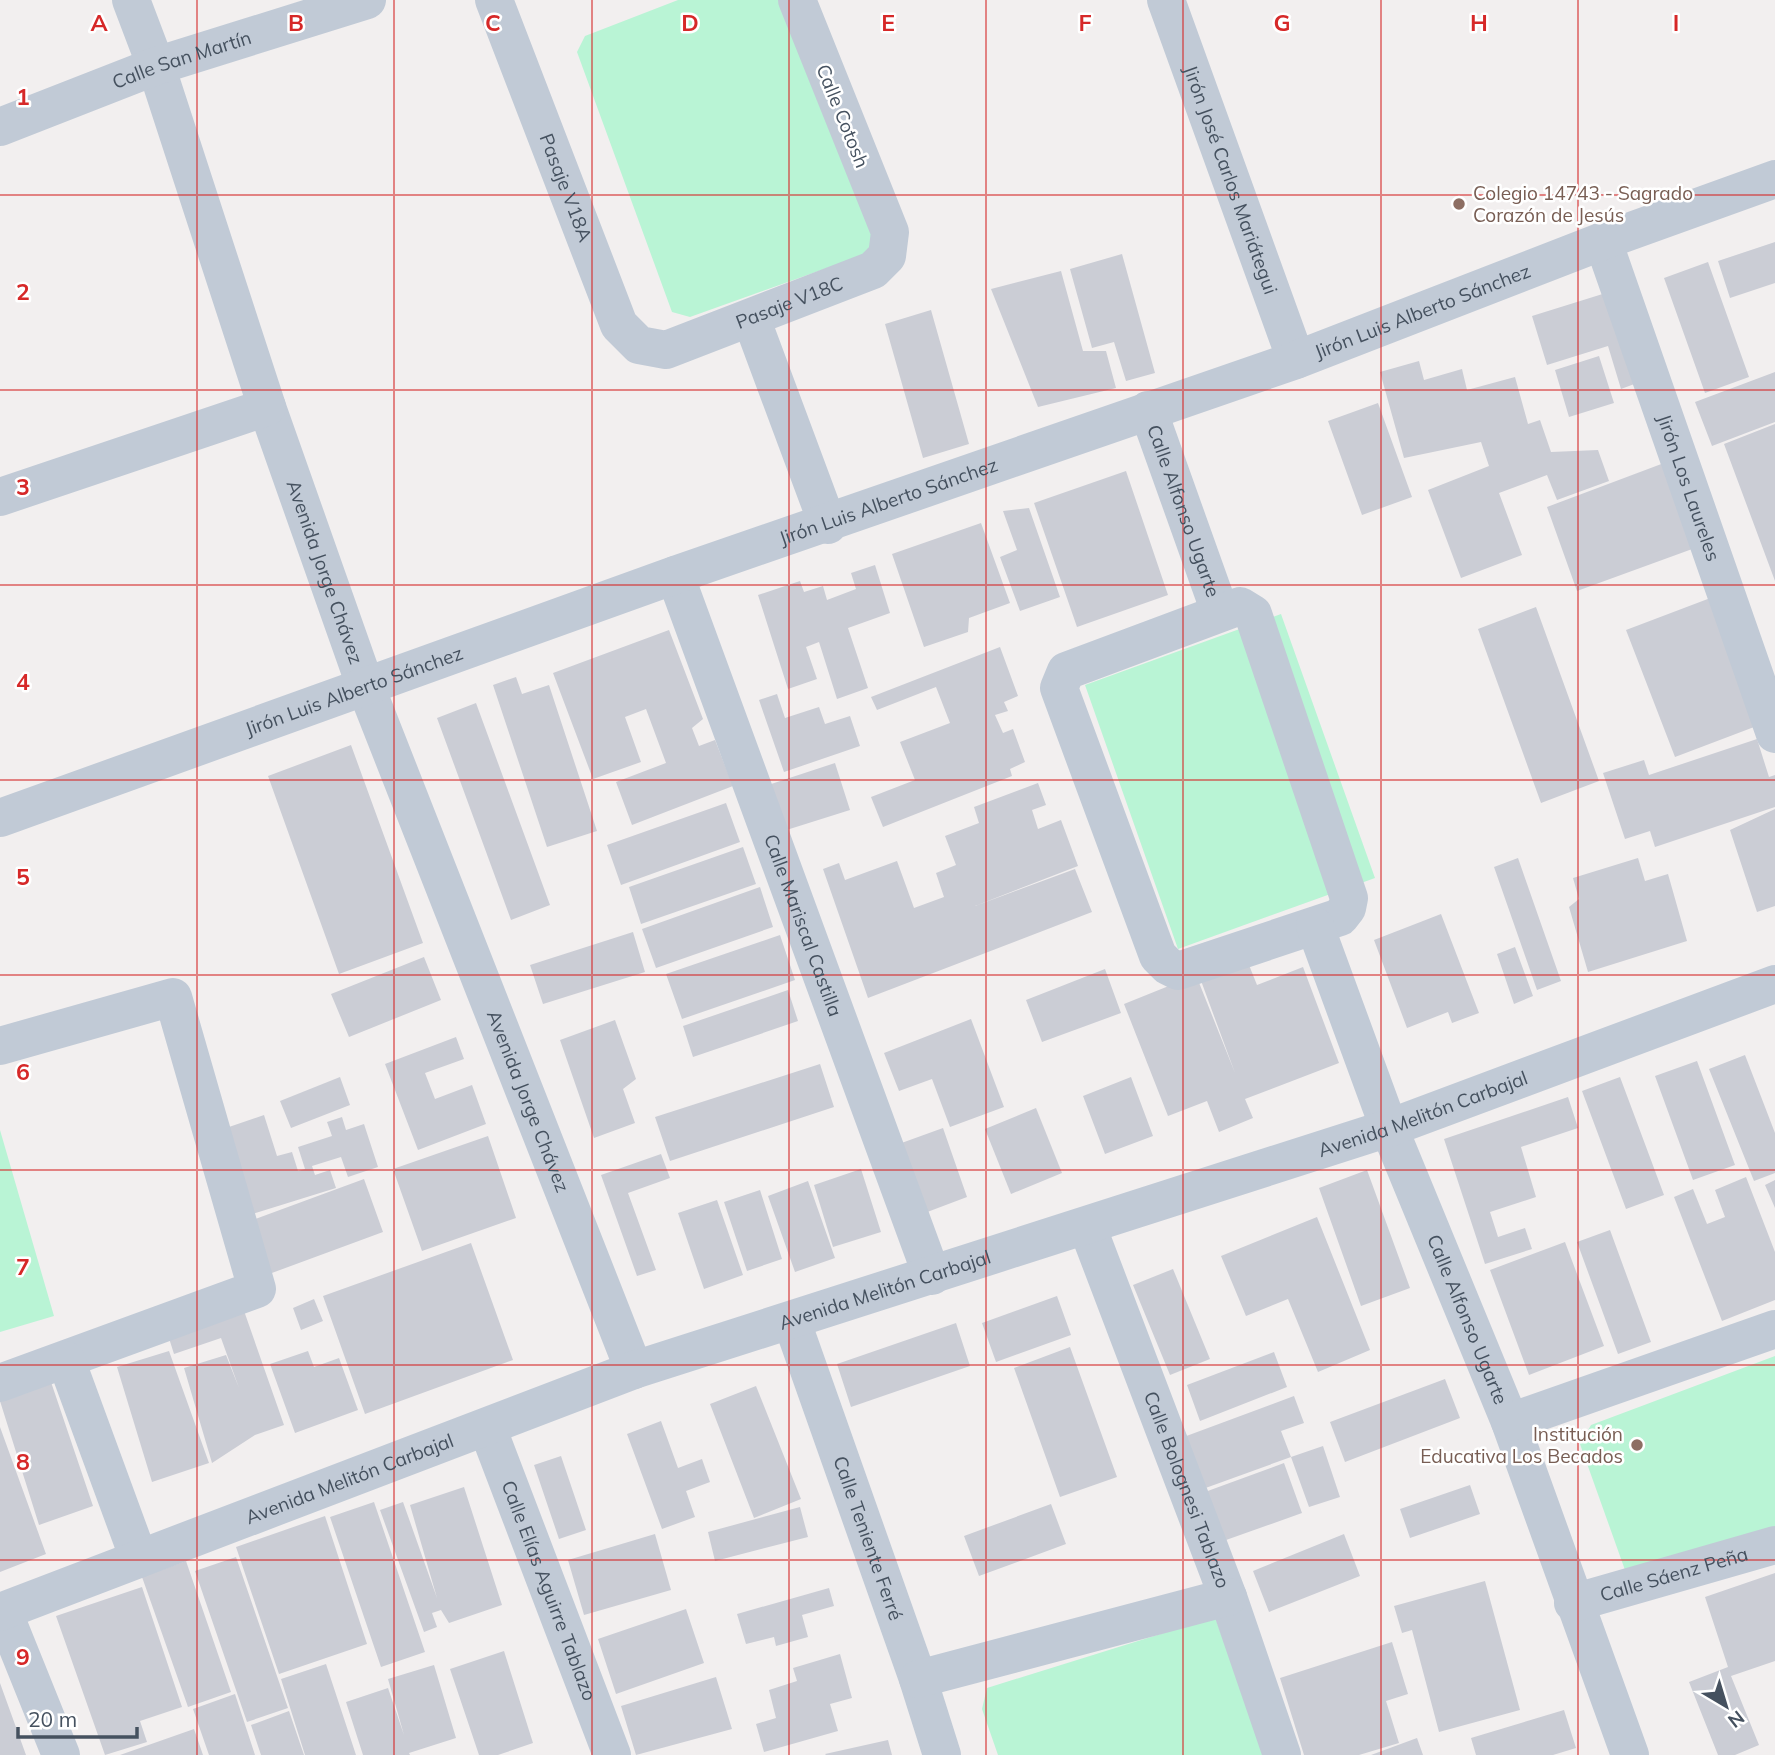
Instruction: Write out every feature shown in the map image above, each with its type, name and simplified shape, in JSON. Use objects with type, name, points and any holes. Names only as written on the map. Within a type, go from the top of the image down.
[{"type":"street","name":"Avenida Jorge Chávez","points":[[131,0],[156,66],[267,407],[365,685],[634,1370]]},
{"type":"street","name":"Calle San Martín","points":[[0,127],[156,66],[367,0]]},
{"type":"street","name":"Pasaje V18A","points":[[494,0],[619,326],[639,345],[666,351]]},
{"type":"street","name":"Calle Cotosh","points":[[797,0],[890,232]]},
{"type":"street","name":"Jirón José Carlos Mariátegui","points":[[1166,0],[1296,360]]},
{"type":"street","name":"Jirón Luis Alberto Sánchez","points":[[0,818],[676,575],[828,525],[1296,360],[1602,241],[1775,179]]},
{"type":"street","name":"Pasaje V18C","points":[[666,351],[873,270],[887,256],[890,232]]},
{"type":"street","name":"Jirón Los Laureles","points":[[1602,241],[1775,734]]},
{"type":"street","points":[[751,318],[828,525]]},
{"type":"street","points":[[0,497],[267,407]]},
{"type":"street","name":"Calle Alfonso Ugarte","points":[[1149,410],[1220,612]]},
{"type":"street","name":"Calle Mariscal Castilla","points":[[676,575],[932,1276]]},
{"type":"street","points":[[1240,606],[1253,614],[1349,898],[1347,908],[1340,917],[1178,971],[1158,956],[1059,688],[1066,671],[1220,612],[1240,606]]},
{"type":"street","name":"Calle Alfonso Ugarte","points":[[1315,926],[1389,1128],[1510,1422],[1630,1755]]},
{"type":"street","name":"Avenida Melitón Carbajal","points":[[2,1612],[634,1370],[792,1322],[1389,1128],[1775,984]]},
{"type":"street","points":[[0,1046],[173,997],[257,1289],[0,1383]]},
{"type":"street","name":"Calle Bolognesi Tablazo","points":[[1087,1226],[1228,1597],[1282,1755]]},
{"type":"street","name":"Calle Teniente Ferré","points":[[792,1322],[918,1679],[942,1755]]},
{"type":"street","points":[[1510,1422],[1775,1329]]},
{"type":"street","points":[[66,1360],[139,1559]]},
{"type":"street","name":"Calle Elías Aguirre Tablazo","points":[[486,1427],[601,1752]]},
{"type":"street","name":"Calle Sáenz Peña","points":[[1573,1603],[1775,1545]]},
{"type":"street","points":[[918,1679],[1228,1597]]},
{"type":"street","points":[[2,1612],[61,1755]]},
{"type":"green space","points":[[678,0],[781,0],[875,239],[869,253],[690,317],[672,312],[577,52],[585,36]]},
{"type":"green space","points":[[1281,614],[1375,878],[1178,949],[1085,685]]},
{"type":"green space","points":[[0,1130],[54,1316],[0,1332]]},
{"type":"green space","points":[[1775,1356],[1775,1534],[1625,1570],[1580,1444],[1591,1425]]},
{"type":"green space","points":[[1215,1617],[1265,1755],[998,1755],[982,1709],[987,1688]]},
{"type":"building","points":[[1775,242],[1775,283],[1730,298],[1718,261]]},
{"type":"building","points":[[1122,254],[1155,373],[1126,381],[1114,342],[1092,348],[1070,269]]},
{"type":"building","points":[[1708,262],[1749,377],[1705,393],[1664,278]]},
{"type":"building","points":[[1061,271],[1083,351],[1106,351],[1116,388],[1038,407],[991,289]]},
{"type":"building","points":[[1609,292],[1637,383],[1621,389],[1608,346],[1547,365],[1532,316]]},
{"type":"building","points":[[931,310],[969,444],[923,458],[885,324]]},
{"type":"building","points":[[1599,356],[1614,403],[1569,417],[1555,370]]},
{"type":"building","points":[[1419,361],[1424,380],[1462,369],[1467,390],[1515,377],[1528,424],[1540,420],[1551,452],[1598,450],[1609,481],[1557,500],[1547,475],[1499,493],[1522,555],[1461,578],[1428,490],[1489,466],[1481,442],[1404,458],[1380,372]]},
{"type":"building","points":[[1775,372],[1775,422],[1712,446],[1695,402]]},
{"type":"building","points":[[1378,403],[1412,497],[1362,515],[1328,421]]},
{"type":"building","points":[[1775,424],[1775,581],[1724,444]]},
{"type":"building","points":[[1664,463],[1695,548],[1577,591],[1547,507]]},
{"type":"building","points":[[1126,471],[1168,595],[1077,627],[1034,503]]},
{"type":"building","points":[[1029,508],[1060,597],[1020,611],[1000,557],[1017,550],[1003,511]]},
{"type":"building","points":[[981,523],[1010,603],[969,618],[968,632],[924,647],[892,554]]},
{"type":"building","points":[[875,565],[890,613],[848,628],[868,688],[837,699],[819,642],[806,647],[817,679],[788,689],[758,595],[800,581],[804,592],[823,586],[827,600],[856,589],[851,573]]},
{"type":"building","points":[[1713,597],[1762,724],[1675,757],[1626,630]]},
{"type":"building","points":[[1536,607],[1599,781],[1541,803],[1478,629]]},
{"type":"building","points":[[669,630],[703,719],[692,728],[699,746],[715,740],[733,786],[632,825],[616,782],[666,763],[646,709],[625,717],[641,762],[593,779],[553,673]]},
{"type":"building","points":[[1000,647],[1018,696],[1004,702],[1008,711],[995,715],[1003,733],[1013,729],[1025,762],[1010,769],[1012,776],[883,827],[871,797],[915,780],[900,742],[950,723],[936,687],[877,710],[871,697]]},
{"type":"building","points":[[516,677],[522,694],[549,685],[597,831],[547,847],[493,685]]},
{"type":"building","points":[[777,694],[785,718],[819,707],[825,724],[850,716],[860,746],[784,772],[759,700]]},
{"type":"building","points":[[476,703],[550,905],[511,920],[437,718]]},
{"type":"building","points":[[1757,739],[1769,777],[1775,775],[1775,807],[1655,847],[1650,831],[1625,839],[1603,773],[1644,760],[1649,775]]},
{"type":"building","points":[[351,745],[423,943],[339,974],[268,776]]},
{"type":"building","points":[[835,763],[850,810],[777,833],[762,787]]},
{"type":"building","points":[[1038,783],[1046,805],[1032,810],[1038,829],[1061,820],[1078,866],[975,906],[1075,869],[1092,912],[868,998],[823,869],[839,863],[845,880],[897,861],[914,908],[944,897],[936,873],[956,865],[945,836],[979,823],[974,807]]},
{"type":"building","points":[[726,803],[740,842],[621,885],[607,845]]},
{"type":"building","points":[[1775,809],[1775,906],[1757,912],[1730,830]]},
{"type":"building","points":[[743,847],[756,884],[641,924],[629,887]]},
{"type":"building","points":[[1518,858],[1561,981],[1537,990],[1494,867]]},
{"type":"building","points":[[1638,858],[1645,881],[1668,874],[1687,941],[1588,972],[1569,907],[1579,899],[1573,878]]},
{"type":"building","points":[[760,887],[773,927],[656,968],[642,929]]},
{"type":"building","points":[[1441,914],[1479,1013],[1452,1023],[1448,1012],[1407,1028],[1374,940]]},
{"type":"building","points":[[633,932],[645,972],[543,1004],[530,965]]},
{"type":"building","points":[[780,935],[795,980],[682,1019],[666,974]]},
{"type":"building","points":[[1515,947],[1533,996],[1514,1004],[1497,954]]},
{"type":"building","points":[[424,957],[441,1000],[349,1037],[331,994]]},
{"type":"building","points":[[1247,960],[1257,985],[1303,967],[1339,1063],[1245,1099],[1253,1118],[1219,1132],[1207,1101],[1168,1116],[1124,1004],[1196,975],[1235,1073],[1200,978]]},
{"type":"building","points":[[1105,969],[1121,1013],[1042,1042],[1026,1000]]},
{"type":"building","points":[[788,990],[798,1021],[693,1057],[683,1026]]},
{"type":"building","points":[[971,1019],[1004,1107],[950,1127],[932,1079],[899,1091],[884,1053]]},
{"type":"building","points":[[615,1020],[636,1079],[623,1089],[635,1123],[594,1138],[560,1040]]},
{"type":"building","points":[[456,1037],[464,1059],[425,1073],[435,1099],[472,1085],[486,1124],[418,1150],[385,1064]]},
{"type":"building","points":[[1745,1055],[1775,1133],[1775,1173],[1754,1181],[1709,1069]]},
{"type":"building","points":[[1697,1061],[1735,1165],[1693,1180],[1655,1076]]},
{"type":"building","points":[[820,1064],[834,1107],[670,1161],[655,1117]]},
{"type":"building","points":[[340,1077],[350,1105],[291,1128],[280,1101]]},
{"type":"building","points":[[1131,1077],[1153,1136],[1105,1154],[1083,1096]]},
{"type":"building","points":[[1620,1077],[1664,1195],[1626,1209],[1582,1091]]},
{"type":"building","points":[[1568,1097],[1578,1128],[1521,1147],[1536,1197],[1490,1212],[1498,1237],[1525,1228],[1532,1249],[1485,1264],[1444,1139]]},
{"type":"building","points":[[1036,1108],[1062,1173],[1011,1194],[985,1129]]},
{"type":"building","points":[[264,1115],[277,1156],[292,1152],[298,1171],[305,1169],[298,1147],[332,1136],[327,1122],[342,1117],[346,1130],[364,1124],[378,1167],[348,1177],[341,1157],[312,1166],[315,1175],[330,1170],[336,1188],[252,1214],[226,1128]]},
{"type":"building","points":[[943,1128],[967,1197],[922,1214],[896,1145]]},
{"type":"building","points":[[488,1136],[516,1218],[422,1251],[393,1169]]},
{"type":"building","points":[[661,1154],[670,1178],[628,1193],[656,1270],[637,1276],[601,1175]]},
{"type":"building","points":[[861,1169],[881,1232],[833,1247],[814,1185]]},
{"type":"building","points":[[1367,1170],[1410,1288],[1361,1306],[1319,1188]]},
{"type":"building","points":[[1746,1177],[1775,1252],[1775,1300],[1722,1321],[1674,1197],[1693,1189],[1707,1224],[1725,1217],[1715,1190]]},
{"type":"building","points":[[364,1179],[383,1232],[261,1277],[242,1224]]},
{"type":"building","points":[[1775,1180],[1775,1208],[1765,1185]]},
{"type":"building","points":[[808,1181],[835,1258],[795,1272],[768,1196]]},
{"type":"building","points":[[760,1190],[782,1259],[747,1271],[724,1202]]},
{"type":"building","points":[[717,1200],[743,1275],[704,1289],[678,1213]]},
{"type":"building","points":[[1317,1217],[1370,1350],[1318,1372],[1288,1299],[1246,1316],[1221,1256]]},
{"type":"building","points":[[1610,1230],[1651,1342],[1618,1354],[1577,1242]]},
{"type":"building","points":[[1565,1242],[1604,1346],[1529,1375],[1490,1270]]},
{"type":"building","points":[[471,1243],[513,1360],[365,1414],[323,1296]]},
{"type":"building","points":[[1173,1269],[1210,1359],[1170,1375],[1133,1285]]},
{"type":"building","points":[[1057,1296],[1071,1335],[996,1362],[982,1323]]},
{"type":"building","points":[[314,1299],[323,1321],[301,1330],[293,1308]]},
{"type":"building","points":[[243,1308],[284,1425],[255,1435],[212,1463],[184,1368],[226,1355],[239,1388],[221,1338],[174,1354],[168,1335]]},
{"type":"building","points":[[956,1323],[970,1366],[851,1407],[837,1364]]},
{"type":"building","points":[[1070,1347],[1117,1477],[1060,1497],[1014,1368]]},
{"type":"building","points":[[169,1351],[209,1463],[152,1482],[117,1367]]},
{"type":"building","points":[[308,1351],[314,1367],[339,1358],[358,1410],[295,1433],[270,1364]]},
{"type":"building","points":[[1274,1352],[1287,1387],[1200,1421],[1187,1385]]},
{"type":"building","points":[[1445,1379],[1460,1418],[1345,1462],[1330,1422]]},
{"type":"building","points":[[51,1382],[93,1506],[39,1525],[0,1401]]},
{"type":"building","points":[[756,1386],[801,1499],[754,1518],[710,1404]]},
{"type":"building","points":[[1294,1396],[1304,1423],[1281,1431],[1291,1457],[1200,1490],[1181,1438]]},
{"type":"building","points":[[661,1421],[678,1468],[702,1459],[710,1482],[686,1491],[695,1517],[662,1529],[627,1434]]},
{"type":"building","points":[[0,1427],[46,1554],[0,1572]]},
{"type":"building","points":[[1323,1446],[1340,1497],[1309,1507],[1291,1457]]},
{"type":"building","points":[[561,1456],[586,1530],[559,1539],[534,1465]]},
{"type":"building","points":[[1284,1463],[1302,1513],[1212,1545],[1194,1496]]},
{"type":"building","points":[[1470,1485],[1480,1514],[1410,1538],[1400,1509]]},
{"type":"building","points":[[464,1487],[502,1605],[449,1623],[441,1610],[432,1613],[437,1627],[424,1632],[380,1510],[403,1502],[437,1598],[410,1505]]},
{"type":"building","points":[[374,1502],[425,1652],[381,1667],[330,1517]]},
{"type":"building","points":[[1051,1504],[1066,1544],[979,1576],[964,1536]]},
{"type":"building","points":[[800,1507],[808,1537],[715,1561],[708,1532]]},
{"type":"building","points":[[325,1516],[367,1644],[279,1674],[236,1547]]},
{"type":"building","points":[[655,1534],[671,1590],[584,1615],[568,1560]]},
{"type":"building","points":[[1344,1534],[1360,1576],[1269,1612],[1253,1571]]},
{"type":"building","points":[[236,1557],[288,1708],[247,1722],[195,1571]]},
{"type":"building","points":[[186,1561],[231,1692],[188,1707],[142,1577]]},
{"type":"building","points":[[1775,1573],[1775,1661],[1731,1676],[1759,1745],[1735,1755],[1718,1755],[1689,1682],[1728,1667],[1705,1597]]},
{"type":"building","points":[[1485,1581],[1520,1710],[1439,1732],[1412,1630],[1402,1633],[1394,1606]]},
{"type":"building","points":[[142,1587],[182,1707],[140,1721],[147,1742],[105,1755],[56,1616]]},
{"type":"building","points":[[829,1588],[834,1606],[802,1615],[808,1637],[776,1646],[774,1637],[746,1644],[737,1614]]},
{"type":"building","points":[[686,1609],[704,1663],[616,1694],[598,1639]]},
{"type":"building","points":[[1392,1642],[1408,1694],[1386,1701],[1399,1743],[1359,1755],[1304,1755],[1280,1678]]},
{"type":"building","points":[[504,1651],[533,1743],[498,1755],[479,1755],[450,1669]]},
{"type":"building","points":[[840,1654],[852,1698],[830,1704],[838,1731],[764,1752],[756,1724],[776,1718],[769,1690],[797,1681],[793,1668]]},
{"type":"building","points":[[326,1664],[356,1755],[305,1755],[281,1679]]},
{"type":"building","points":[[434,1665],[456,1738],[409,1753],[410,1755],[363,1755],[346,1702],[388,1688],[404,1735],[388,1679]]},
{"type":"building","points":[[716,1677],[732,1729],[636,1755],[621,1706]]},
{"type":"building","points":[[0,1683],[26,1755],[0,1755]]},
{"type":"building","points":[[235,1694],[255,1755],[209,1755],[193,1709]]},
{"type":"building","points":[[1564,1710],[1576,1748],[1553,1755],[1476,1755],[1471,1738]]},
{"type":"building","points":[[289,1711],[304,1755],[261,1755],[251,1725]]},
{"type":"building","points":[[194,1729],[203,1755],[120,1755]]},
{"type":"building","points":[[1417,1738],[1423,1755],[1371,1755]]},
{"type":"building","points":[[888,1740],[892,1755],[825,1754]]},
{"type":"place","name":"Colegio 14743 - Sagrado Corazón de Jesús","points":[[1459,204]]},
{"type":"place","name":"Institución Educativa Los Becados","points":[[1637,1445]]}]
